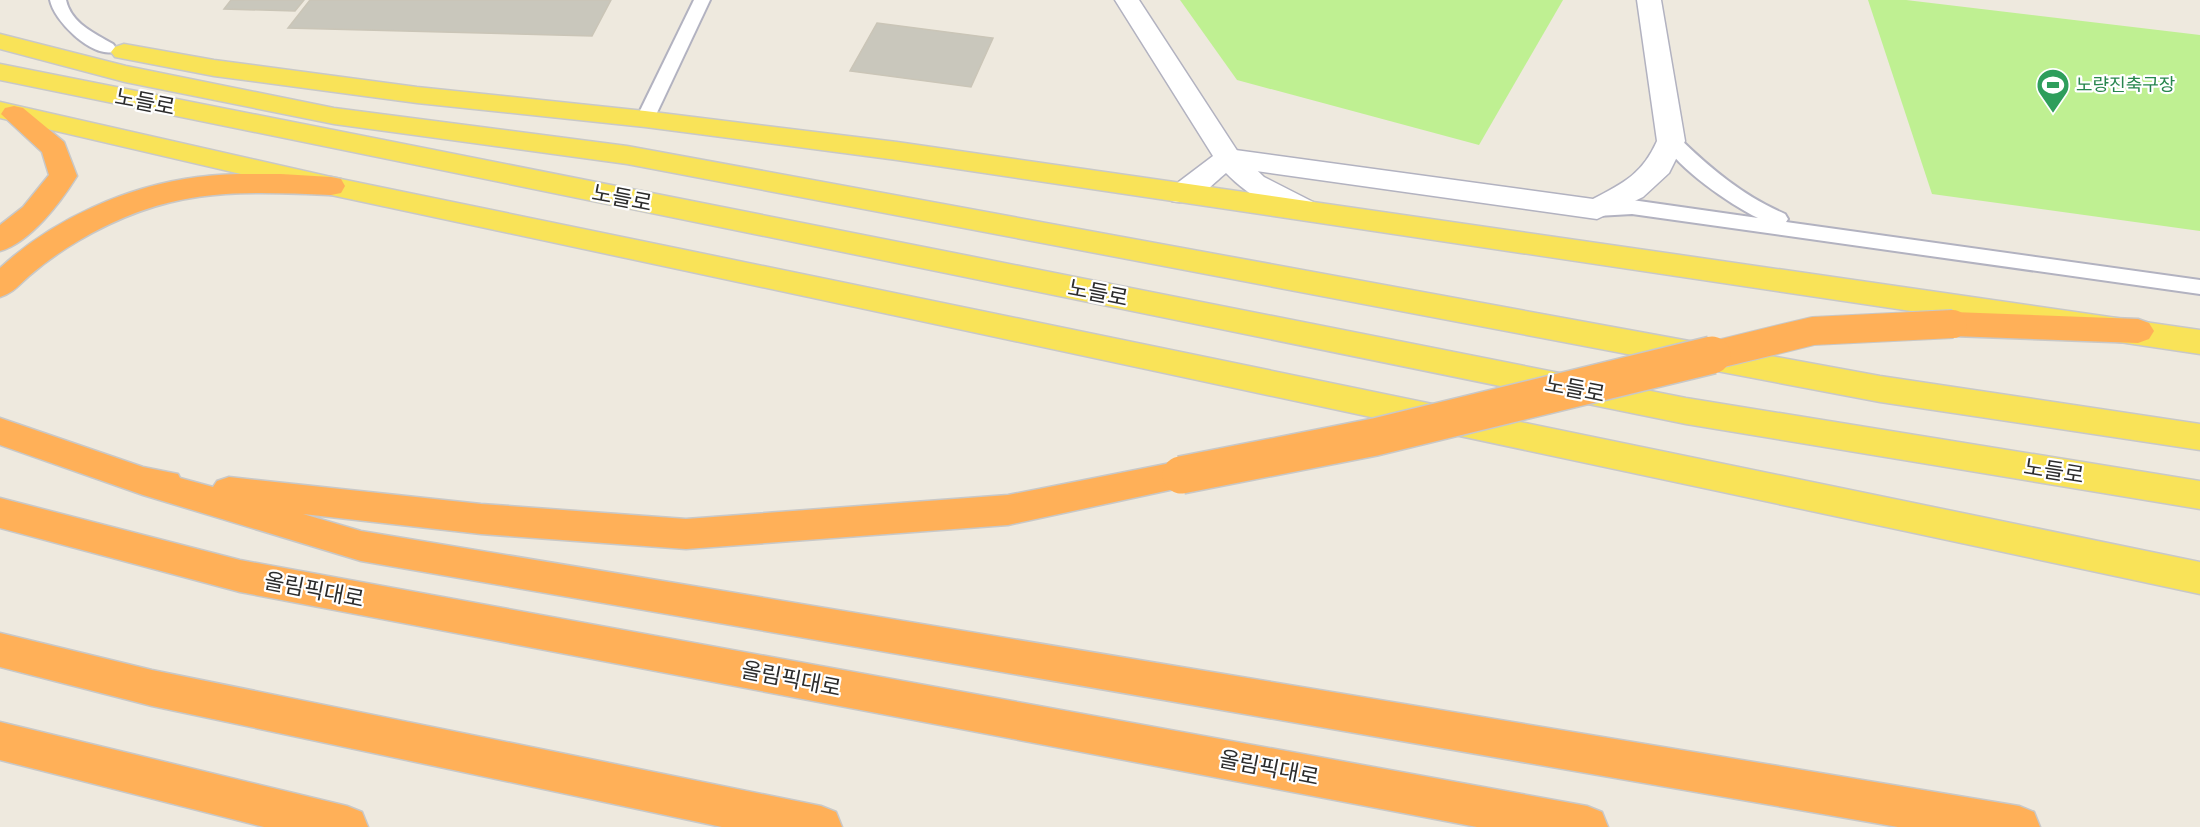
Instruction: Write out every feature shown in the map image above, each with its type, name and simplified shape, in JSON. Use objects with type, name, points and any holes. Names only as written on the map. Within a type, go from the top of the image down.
[{"type":"highway","points":[[0,241],[33,214],[63,176],[54,148],[7,112]]},
{"type":"highway","points":[[0,286],[17,269],[66,234],[132,202],[195,186],[255,182],[332,186]]},
{"type":"highway","points":[[143,482],[481,519],[686,534],[1008,510],[1375,437],[1813,331],[1953,324],[2138,331]]},
{"type":"highway","points":[[0,431],[143,482],[361,546],[2019,827]]},
{"type":"highway","name":"올림픽대로","points":[[0,513],[240,576],[1587,827]]},
{"type":"highway","points":[[0,650],[176,693],[821,827]]},
{"type":"highway","points":[[0,741],[347,827]]},
{"type":"main road","points":[[0,22],[107,48],[214,68],[417,95],[645,119],[897,151],[2138,331],[2200,342]]},
{"type":"main road","name":"노들로","points":[[0,41],[124,74],[334,116],[627,155],[1880,389],[2200,437]]},
{"type":"main road","name":"노들로","points":[[0,72],[1686,411],[2200,495]]},
{"type":"main road","points":[[7,112],[332,186],[2200,578]]},
{"type":"street","points":[[1126,0],[1228,158],[1244,177],[1256,187],[1305,210]]},
{"type":"street","points":[[1182,194],[1228,158],[1597,209],[1633,190],[1659,167],[1671,141],[1649,0]]},
{"type":"lane","points":[[58,0],[58,7],[69,22],[107,48]]},
{"type":"lane","points":[[645,119],[702,0]]},
{"type":"lane","points":[[1671,141],[1721,187],[1758,211],[1808,231]]},
{"type":"lane","points":[[1597,209],[1632,207],[2200,287]]},
{"type":"green space","points":[[1180,0],[1563,0],[1479,145],[1237,80]]},
{"type":"green space","name":"노량진축구장","points":[[1868,0],[1906,0],[2200,35],[2200,231],[1932,194]]},
{"type":"building","points":[[231,0],[304,0],[295,11],[224,9]]},
{"type":"building","points":[[310,0],[611,0],[592,36],[288,28]]},
{"type":"building","points":[[877,23],[993,38],[971,87],[850,71]]},
{"type":"place","name":"노량진축구장","points":[[2053,114]]}]
